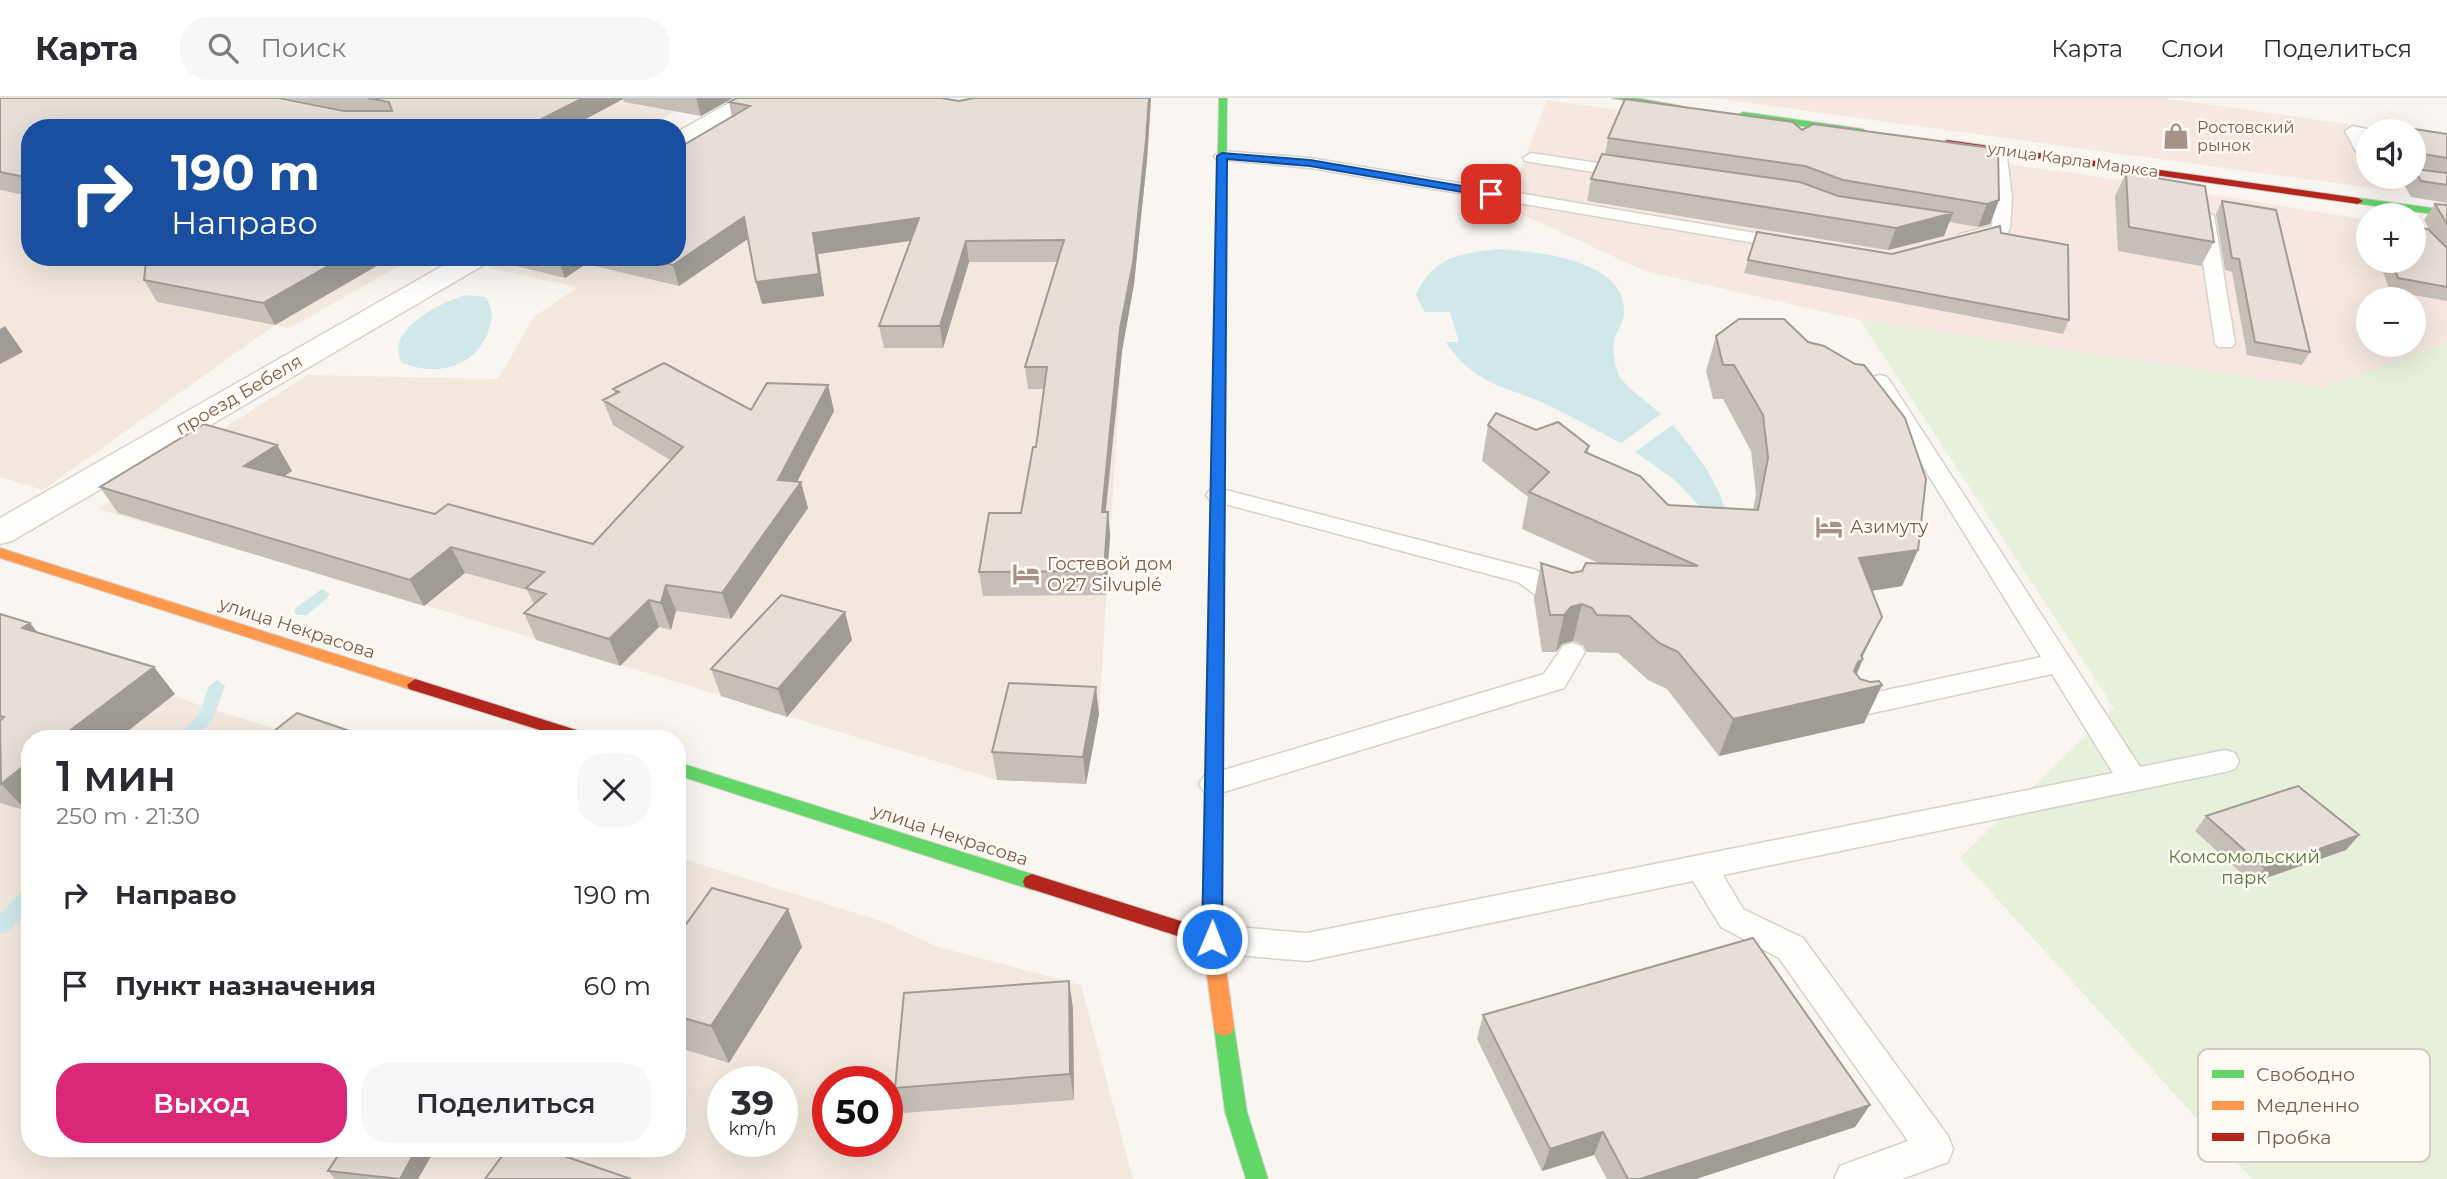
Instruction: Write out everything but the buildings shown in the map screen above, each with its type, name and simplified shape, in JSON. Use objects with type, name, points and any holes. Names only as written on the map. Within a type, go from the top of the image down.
[{"type":"street","points":[[686,137],[754,98]]},
{"type":"street","points":[[1223,98],[1212,939],[1236,1112],[1257,1179]]},
{"type":"street","points":[[1618,98],[1697,109]]},
{"type":"street","points":[[1723,113],[1879,134]]},
{"type":"street","name":"улица Карла Маркса","points":[[1932,141],[2447,213]]},
{"type":"street","name":"проезд Бебеля","points":[[0,533],[462,266]]},
{"type":"street","name":"улица Некрасова","points":[[0,553],[558,730]]},
{"type":"street","name":"улица Некрасова","points":[[686,771],[1212,939]]},
{"type":"lane","points":[[1798,140],[1800,123]]},
{"type":"lane","points":[[1952,236],[1983,234],[2001,229],[2003,197],[1998,150]]},
{"type":"lane","points":[[1222,156],[1310,163],[1803,246]]},
{"type":"lane","points":[[1531,158],[1654,176]]},
{"type":"lane","points":[[2199,178],[2225,342]]},
{"type":"lane","points":[[2426,180],[2447,183]]},
{"type":"lane","points":[[1881,381],[2133,779]]},
{"type":"lane","points":[[1218,495],[1527,576],[1562,600]]},
{"type":"lane","points":[[1214,784],[1554,681],[1572,652]]},
{"type":"lane","points":[[1854,707],[2059,663]]},
{"type":"lane","points":[[1212,939],[1307,947],[2225,761]]},
{"type":"lane","points":[[1701,867],[1731,918],[1791,948],[1935,1149],[1853,1179]]},
{"type":"shaded area","points":[[0,98],[21,119],[21,266],[398,266],[290,328],[275,325],[43,490],[0,477]]},
{"type":"shaded area","points":[[348,98],[700,98],[662,119],[449,119]]},
{"type":"shaded area","points":[[1038,98],[1151,98],[1149,142],[1121,366],[1099,714],[1086,784],[997,780],[330,576],[98,509],[307,375],[498,379],[534,317],[578,287],[491,268],[494,266],[686,266],[686,253]]},
{"type":"shaded area","name":"Ростовский рынок","points":[[1713,98],[2163,98],[2355,125],[2356,186]]},
{"type":"shaded area","points":[[1547,100],[2150,184],[2356,218],[2356,273],[2426,273],[2426,251],[2447,234],[2447,342],[2426,350],[2426,287],[2356,287],[2356,357],[2406,357],[2322,388],[1860,320],[1645,271],[1506,207]]},
{"type":"shaded area","points":[[0,633],[199,705],[279,730],[21,730],[21,1157],[686,1157],[686,860],[884,922],[935,946],[1081,985],[1133,1179],[0,1179]]},
{"type":"green space","name":"Комсомольский парк","points":[[1860,320],[2322,388],[2406,357],[2426,357],[2426,350],[2447,342],[2447,1179],[2252,1179],[2237,1162],[2430,1162],[2430,1049],[2198,1049],[2198,1120],[1960,858],[2114,708]]},
{"type":"water","points":[[1500,249],[1556,256],[1595,270],[1610,280],[1620,293],[1624,310],[1613,344],[1618,373],[1630,388],[1661,414],[1621,443],[1544,403],[1489,381],[1456,356],[1446,342],[1459,342],[1450,312],[1425,312],[1416,295],[1423,282],[1440,264],[1473,252]]},
{"type":"water","points":[[466,295],[485,297],[490,304],[489,329],[475,352],[466,360],[442,368],[429,369],[402,363],[398,351],[400,339],[407,329],[430,311]]},
{"type":"water","points":[[1673,425],[1712,479],[1727,517],[1709,516],[1675,480],[1635,452]]},
{"type":"waterway","points":[[302,611],[322,594]]},
{"type":"waterway","points":[[193,730],[206,717],[217,686]]},
{"type":"waterway","points":[[0,926],[21,905]]},
{"type":"traffic: fast","points":[[1215,680],[1223,98]]},
{"type":"traffic: fast","points":[[1616,98],[1676,106]]},
{"type":"traffic: fast","points":[[1743,115],[1863,132]]},
{"type":"traffic: fast","points":[[2358,201],[2447,213]]},
{"type":"traffic: fast","points":[[686,771],[1032,882]]},
{"type":"traffic: fast","points":[[1224,1027],[1236,1112],[1257,1179]]},
{"type":"traffic: slow","points":[[0,553],[415,685]]},
{"type":"traffic: slow","points":[[1215,680],[1212,939],[1224,1027]]},
{"type":"traffic: jam","points":[[1947,143],[2358,201]]},
{"type":"traffic: jam","points":[[415,685],[558,730]]},
{"type":"traffic: jam","points":[[1032,882],[1212,939]]},
{"type":"place","name":"Ростовский рынок","points":[[2176,136]]},
{"type":"place","name":"Азимуту","points":[[1829,527]]},
{"type":"place","name":"Гостевой дом O'27 Silvuplé","points":[[1026,574]]},
{"type":"route","points":[[1212,939],[1222,156],[1310,163],[1491,194]]}]
